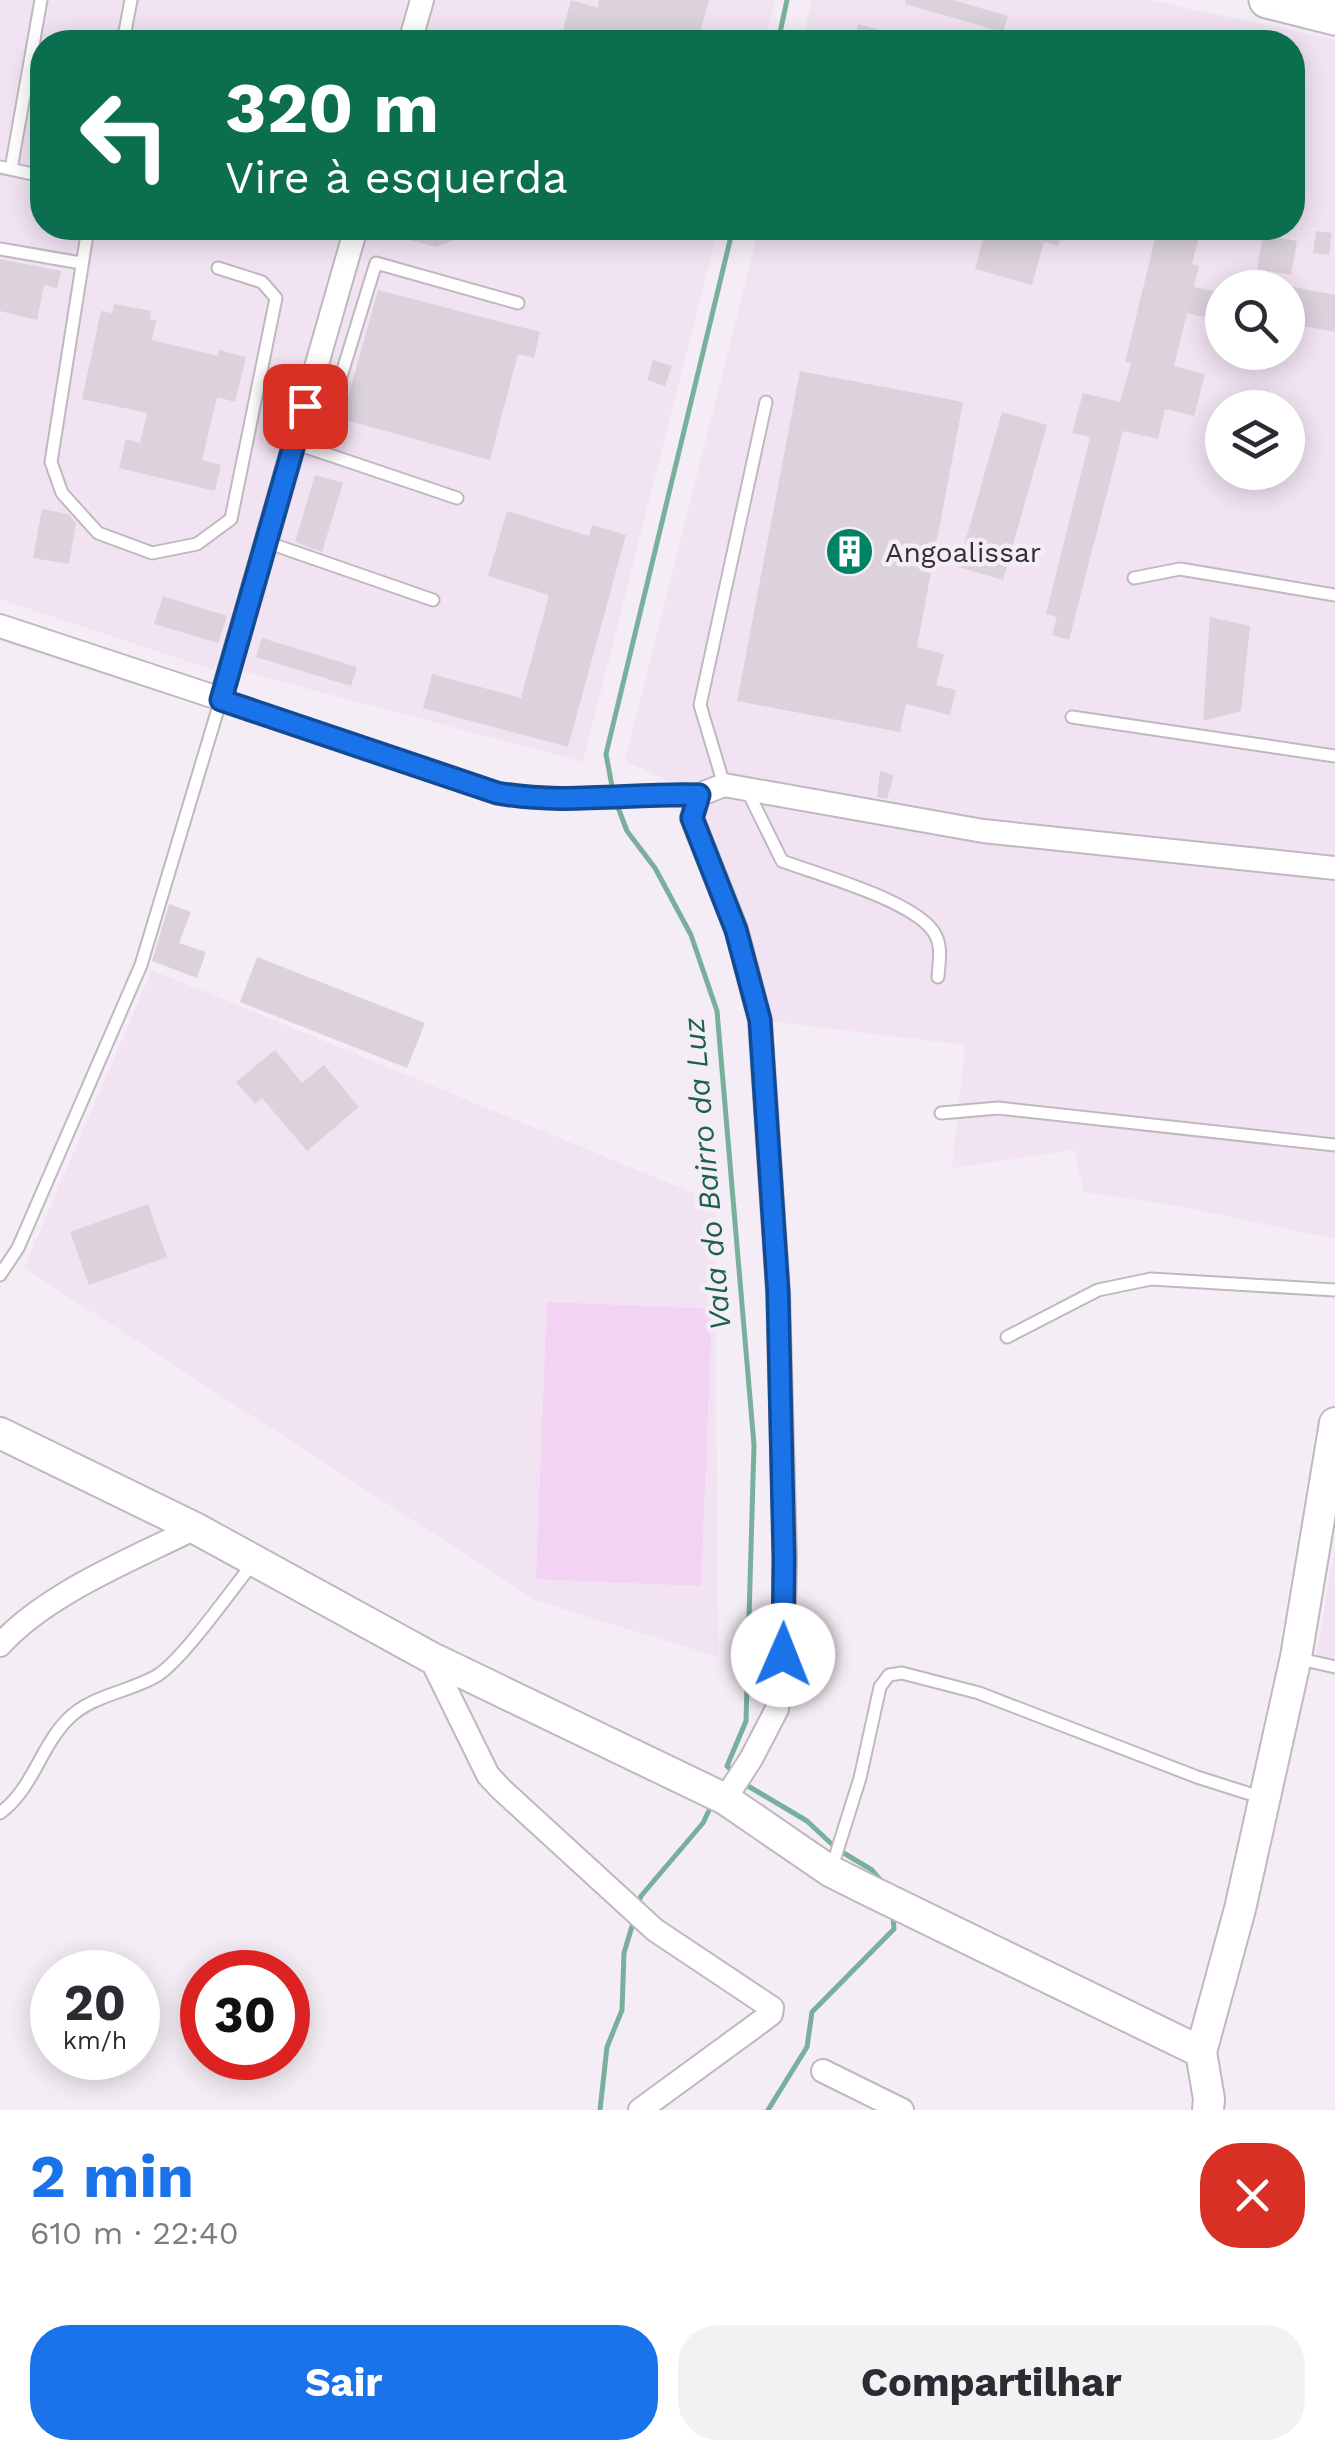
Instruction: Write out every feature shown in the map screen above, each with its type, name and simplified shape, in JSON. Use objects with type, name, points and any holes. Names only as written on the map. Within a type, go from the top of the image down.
[{"type":"main road","points":[[1268,0],[1335,17]]},
{"type":"street","points":[[413,30],[422,0]]},
{"type":"street","points":[[0,626],[221,700],[353,240]]},
{"type":"street","points":[[725,1799],[751,1760],[777,1709],[783,1655],[778,1292],[760,1020],[736,930],[692,818],[699,795],[724,786],[983,831],[1335,868]]},
{"type":"street","points":[[1212,2105],[1201,2052],[1240,1909],[1296,1658],[1335,1423]]},
{"type":"street","points":[[0,1433],[195,1528],[430,1658],[725,1799],[830,1871],[1201,2052]]},
{"type":"street","points":[[0,1645],[41,1610],[195,1528]]},
{"type":"street","points":[[430,1658],[488,1775],[501,1789],[655,1930],[772,2008],[771,2014],[640,2110]]},
{"type":"street","points":[[823,2071],[902,2110]]},
{"type":"lane","points":[[34,30],[40,0]]},
{"type":"lane","points":[[125,30],[131,0]]},
{"type":"lane","points":[[6,168],[30,49]]},
{"type":"lane","points":[[86,240],[51,462],[62,493],[98,533],[152,553],[197,544],[231,519],[276,298],[262,282],[218,268]]},
{"type":"lane","points":[[0,249],[82,263]]},
{"type":"lane","points":[[318,451],[376,263],[518,303]]},
{"type":"lane","points":[[724,786],[700,705],[766,402]]},
{"type":"lane","points":[[294,443],[457,498]]},
{"type":"lane","points":[[266,542],[433,600]]},
{"type":"lane","points":[[1134,578],[1180,569],[1335,595]]},
{"type":"lane","points":[[0,1275],[18,1248],[141,965],[221,700],[497,793],[532,800],[642,793],[699,795]]},
{"type":"lane","points":[[1072,717],[1335,756]]},
{"type":"lane","points":[[748,792],[782,861],[906,907],[934,930],[941,949],[938,977]]},
{"type":"lane","points":[[942,1113],[998,1108],[1335,1145]]},
{"type":"lane","points":[[1008,1336],[1098,1290],[1151,1278],[1335,1290]]},
{"type":"lane","points":[[0,1813],[26,1787],[68,1718],[96,1700],[162,1673],[254,1562]]},
{"type":"lane","points":[[1296,1658],[1335,1668]]},
{"type":"lane","points":[[830,1871],[860,1778],[880,1687],[889,1675],[902,1673],[979,1692],[1197,1778],[1264,1799]]},
{"type":"shaded area","points":[[0,0],[414,0],[405,30],[30,30],[30,240],[342,240],[214,670],[0,599]]},
{"type":"shaded area","points":[[432,0],[774,0],[768,30],[423,30]]},
{"type":"shaded area","points":[[812,0],[1151,0],[1289,30],[805,30]]},
{"type":"shaded area","points":[[1305,33],[1335,40],[1335,1239],[1178,1206],[1084,1192],[1074,1150],[952,1168],[965,1045],[760,1020],[707,861],[699,795],[625,761],[756,240],[1305,240]]},
{"type":"shaded area","points":[[364,240],[715,240],[583,762],[241,671]]},
{"type":"shaded area","points":[[152,970],[715,1202],[718,1657],[537,1601],[24,1268]]},
{"type":"shaded area","points":[[547,1302],[712,1309],[701,1586],[536,1579]]},
{"type":"shaded area","points":[[1335,1545],[1335,1667],[1315,1663]]},
{"type":"building","points":[[571,0],[598,8],[599,0],[709,0],[700,30],[563,30]]},
{"type":"building","points":[[906,0],[953,0],[1008,16],[1004,30],[996,30],[905,4]]},
{"type":"building","points":[[858,24],[880,30],[856,30]]},
{"type":"building","points":[[1316,231],[1332,233],[1329,255],[1313,253]]},
{"type":"building","points":[[411,240],[453,240],[436,247]]},
{"type":"building","points":[[983,240],[1060,240],[1058,246],[1044,242],[1032,285],[975,269]]},
{"type":"building","points":[[1155,240],[1198,240],[1192,264],[1199,266],[1194,287],[1205,289],[1205,317],[1187,313],[1174,366],[1205,374],[1194,416],[1165,409],[1158,439],[1123,431],[1069,640],[1052,635],[1057,617],[1046,614],[1090,437],[1072,433],[1083,393],[1120,402],[1131,363],[1125,362]]},
{"type":"building","points":[[1262,240],[1297,241],[1292,270],[1257,269]]},
{"type":"building","points":[[0,259],[61,271],[57,288],[44,285],[37,320],[0,311]]},
{"type":"building","points":[[1305,289],[1335,295],[1335,332],[1305,326]]},
{"type":"building","points":[[378,290],[540,332],[534,358],[518,354],[490,460],[342,419]]},
{"type":"building","points":[[114,304],[151,311],[150,319],[156,320],[152,340],[218,356],[219,350],[246,357],[235,402],[217,397],[202,460],[221,465],[215,491],[119,468],[126,439],[140,443],[147,413],[82,399],[101,311],[112,313]]},
{"type":"building","points":[[653,360],[672,366],[665,386],[647,380]]},
{"type":"building","name":"Angoalissar","points":[[800,371],[963,402],[917,647],[944,654],[936,685],[956,690],[950,715],[906,704],[900,732],[737,701]]},
{"type":"building","points":[[1002,412],[1047,425],[1003,580],[958,567]]},
{"type":"building","points":[[315,475],[343,483],[322,552],[295,542]]},
{"type":"building","points":[[42,509],[68,514],[76,523],[69,564],[33,558]]},
{"type":"building","points":[[507,511],[589,536],[592,525],[626,535],[568,747],[423,708],[432,674],[521,698],[549,595],[488,576]]},
{"type":"building","points":[[163,596],[227,616],[218,643],[154,624]]},
{"type":"building","points":[[1210,617],[1250,626],[1241,711],[1203,721]]},
{"type":"building","points":[[262,638],[357,667],[351,686],[256,657]]},
{"type":"building","points":[[880,771],[894,775],[887,799],[877,797]]},
{"type":"building","points":[[169,904],[191,912],[179,943],[206,952],[197,978],[152,961]]},
{"type":"building","points":[[257,957],[425,1023],[407,1068],[240,1002]]},
{"type":"building","points":[[275,1050],[302,1083],[324,1065],[359,1107],[307,1151],[262,1098],[255,1104],[236,1082]]},
{"type":"building","points":[[148,1204],[167,1257],[89,1285],[70,1232]]},
{"type":"waterway","name":"Vala do Bairro da Luz","points":[[781,30],[787,0]]},
{"type":"waterway","name":"Vala do Bairro da Luz","points":[[730,240],[606,754],[614,797],[627,831],[655,868],[691,935],[717,1011],[754,1445],[746,1721],[727,1766],[732,1771]]},
{"type":"waterway","points":[[743,1783],[807,1821],[837,1849],[872,1870],[883,1883]]},
{"type":"waterway","points":[[637,1907],[641,1896],[703,1823],[712,1804]]},
{"type":"waterway","points":[[768,2110],[807,2047],[812,2012],[894,1929],[893,1916]]},
{"type":"waterway","points":[[600,2110],[607,2047],[622,2010],[624,1953],[633,1923]]},
{"type":"place","name":"Angoalissar","points":[[850,552]]},
{"type":"route","points":[[305,406],[221,700],[497,793],[532,800],[642,793],[699,795],[692,818],[736,930],[760,1020],[778,1292],[783,1655]]}]
